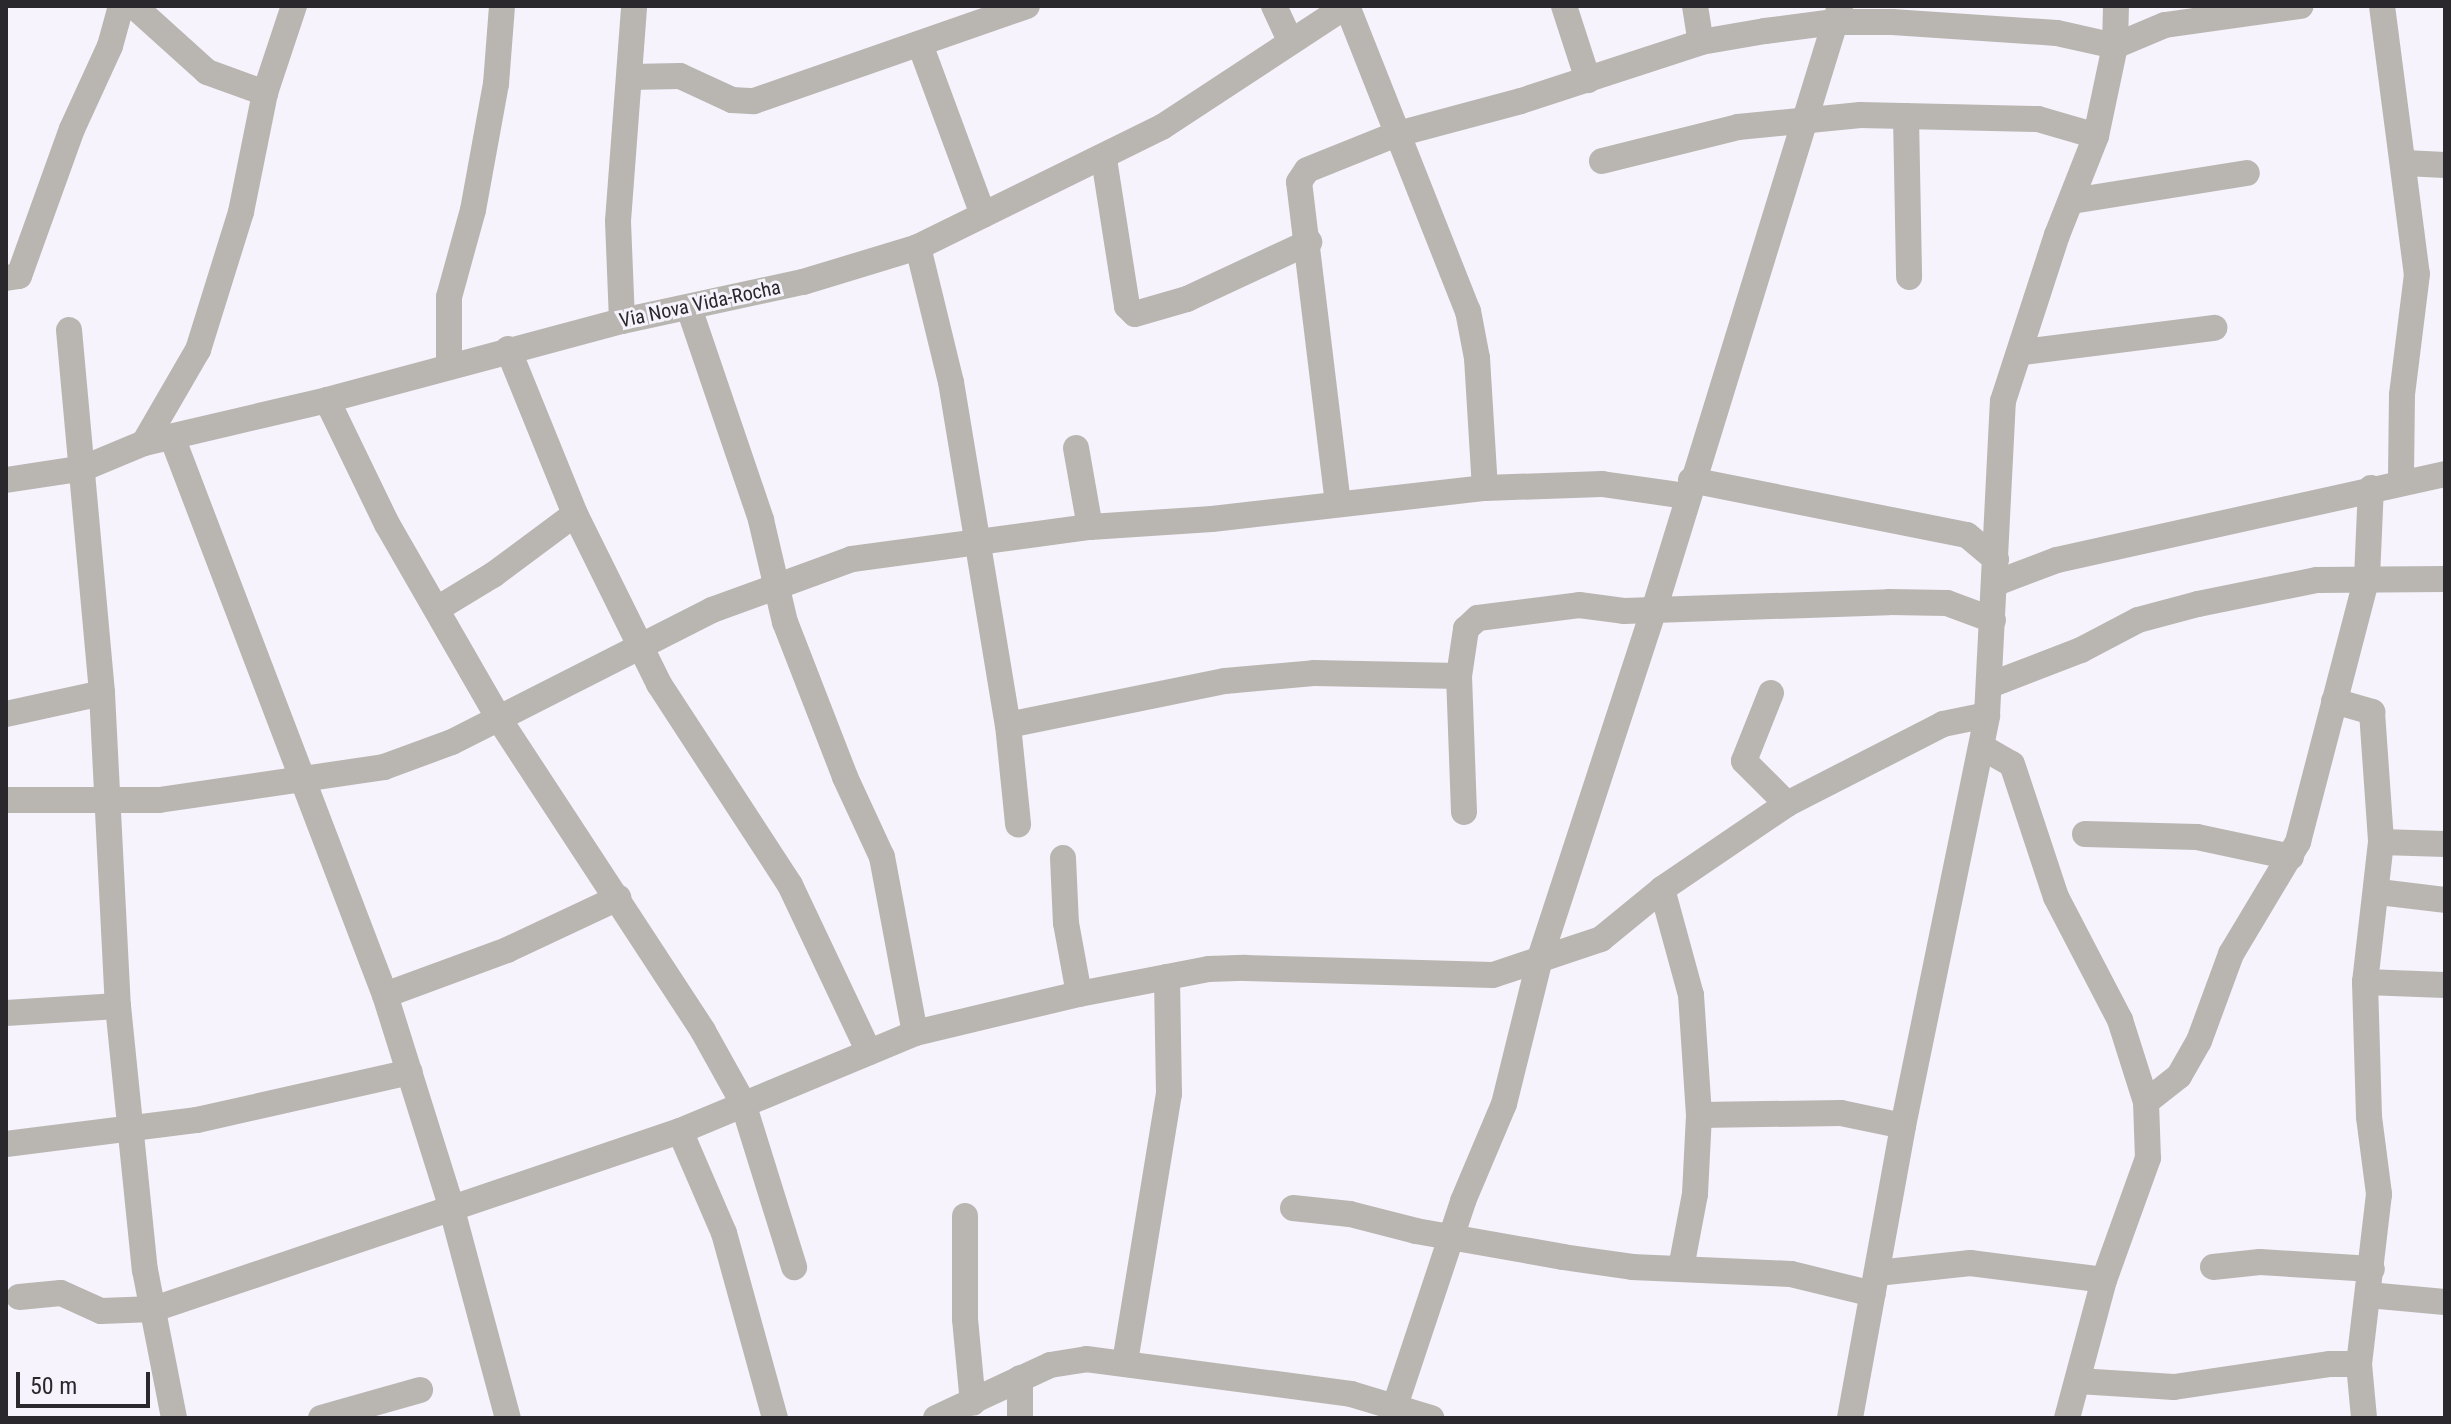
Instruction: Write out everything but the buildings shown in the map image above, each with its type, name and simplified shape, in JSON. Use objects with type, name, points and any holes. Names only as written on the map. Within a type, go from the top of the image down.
[{"type":"street","points":[[6,278],[19,276],[72,129],[110,46],[121,6]]},
{"type":"street","points":[[134,6],[207,72],[265,93]]},
{"type":"street","points":[[144,443],[198,350],[241,212],[265,93],[294,6]]},
{"type":"street","points":[[449,366],[449,297],[473,210],[496,84],[502,6]]},
{"type":"street","points":[[622,321],[618,221],[634,6]]},
{"type":"street","points":[[630,77],[680,76],[742,102],[921,47],[990,12],[1027,6]]},
{"type":"street","points":[[1274,6],[1290,41]]},
{"type":"street","points":[[1346,6],[1394,135],[1468,311],[1477,358],[1485,488]]},
{"type":"street","name":"Via Nova Vida-Rocha","points":[[6,480],[84,468],[144,443],[327,400],[508,349],[622,321],[803,282],[918,247],[1104,159],[1230,85],[1290,41],[1346,6]]},
{"type":"street","points":[[1564,6],[1588,80]]},
{"type":"street","points":[[1695,6],[1701,42]]},
{"type":"street","points":[[1850,1418],[1903,1126],[1987,715],[2003,401],[2023,352],[2096,136],[2115,46],[2116,6]]},
{"type":"street","points":[[1338,504],[1301,174],[1394,135],[1588,80],[1701,42],[1837,14],[2057,33],[2115,46],[2165,25],[2301,6]]},
{"type":"street","points":[[2382,6],[2405,163],[2417,274],[2402,395],[2401,481]]},
{"type":"street","points":[[1393,1412],[1452,1238],[1504,1104],[1540,958],[1654,610],[1688,488],[1837,14]]},
{"type":"street","points":[[921,47],[983,215]]},
{"type":"street","points":[[1602,161],[1738,127],[1802,118],[1906,116],[2038,119],[2096,136]]},
{"type":"street","points":[[1906,116],[1909,277]]},
{"type":"street","points":[[1104,159],[1127,306],[1135,314],[1187,299],[1309,242]]},
{"type":"street","points":[[2405,163],[2445,165]]},
{"type":"street","points":[[2072,201],[2247,173]]},
{"type":"street","points":[[918,247],[951,382],[1008,725],[1018,824]]},
{"type":"street","points":[[689,308],[761,520],[775,585],[845,777],[882,857],[915,1033]]},
{"type":"street","points":[[2023,352],[2214,328]]},
{"type":"street","points":[[69,330],[84,468],[102,693],[118,1006],[133,1126],[145,1270],[174,1418]]},
{"type":"street","points":[[508,349],[575,514],[641,644],[692,740],[790,885],[869,1052]]},
{"type":"street","points":[[327,400],[356,466],[499,719],[618,898],[743,1103],[794,1267]]},
{"type":"street","points":[[172,437],[286,746],[304,780],[385,995],[451,1206],[508,1418]]},
{"type":"street","points":[[1076,448],[1090,527]]},
{"type":"street","points":[[1996,571],[2057,560],[2401,481],[2445,474]]},
{"type":"street","points":[[6,800],[109,797],[159,800],[304,780],[422,756],[641,644],[775,585],[852,559],[1090,527],[1485,488],[1602,484],[1688,488],[1967,535],[1996,571]]},
{"type":"street","points":[[2146,1102],[2167,1089],[2187,1063],[2231,954],[2291,857],[2367,578],[2371,488]]},
{"type":"street","points":[[437,609],[493,575],[575,514]]},
{"type":"street","points":[[1990,685],[2081,650],[2138,620],[2317,580],[2445,579]]},
{"type":"street","points":[[1464,812],[1459,676],[1466,629],[1478,618],[1579,605],[1654,610],[1947,603],[1993,620]]},
{"type":"street","points":[[1008,725],[1225,681],[1314,673],[1459,676]]},
{"type":"street","points":[[6,714],[102,693]]},
{"type":"street","points":[[1771,693],[1744,761],[1787,804]]},
{"type":"street","points":[[2334,701],[2372,712],[2381,842],[2379,892],[2370,921],[2365,982],[2369,1117],[2379,1194],[2359,1364],[2364,1418]]},
{"type":"street","points":[[19,1297],[61,1293],[101,1311],[154,1309],[210,1288],[278,1271],[451,1206],[680,1131],[915,1033],[1079,994],[1167,977],[1245,968],[1481,976],[1601,939],[1662,889],[1787,804],[1943,724],[1987,715]]},
{"type":"street","points":[[1982,747],[2012,764],[2056,897],[2120,1020],[2146,1102],[2148,1158],[2104,1280],[2067,1418]]},
{"type":"street","points":[[2085,834],[2197,837],[2291,857]]},
{"type":"street","points":[[2381,842],[2445,844]]},
{"type":"street","points":[[1063,858],[1066,923],[1079,994]]},
{"type":"street","points":[[1662,889],[1691,995],[1699,1115],[1695,1194],[1681,1268]]},
{"type":"street","points":[[2379,892],[2445,900]]},
{"type":"street","points":[[385,995],[507,950],[618,898]]},
{"type":"street","points":[[1125,1362],[1169,1094],[1167,977]]},
{"type":"street","points":[[2365,982],[2445,985]]},
{"type":"street","points":[[6,1013],[118,1006]]},
{"type":"street","points":[[6,1144],[268,1106],[410,1072]]},
{"type":"street","points":[[1699,1115],[1841,1113],[1903,1126]]},
{"type":"street","points":[[680,1131],[724,1233],[775,1418]]},
{"type":"street","points":[[1293,1208],[1350,1214],[1452,1238],[1632,1267],[1791,1274],[1875,1284],[1970,1263],[2104,1280]]},
{"type":"street","points":[[965,1216],[965,1319],[973,1403]]},
{"type":"street","points":[[2213,1267],[2293,1262],[2445,1302]]},
{"type":"street","points":[[936,1418],[1020,1378],[1062,1363],[1125,1362],[1172,1373],[1351,1394],[1393,1412],[1431,1418]]},
{"type":"street","points":[[2078,1381],[2174,1387],[2330,1364],[2359,1364]]},
{"type":"street","points":[[1020,1378],[1020,1418]]},
{"type":"street","points":[[321,1418],[420,1390]]}]
